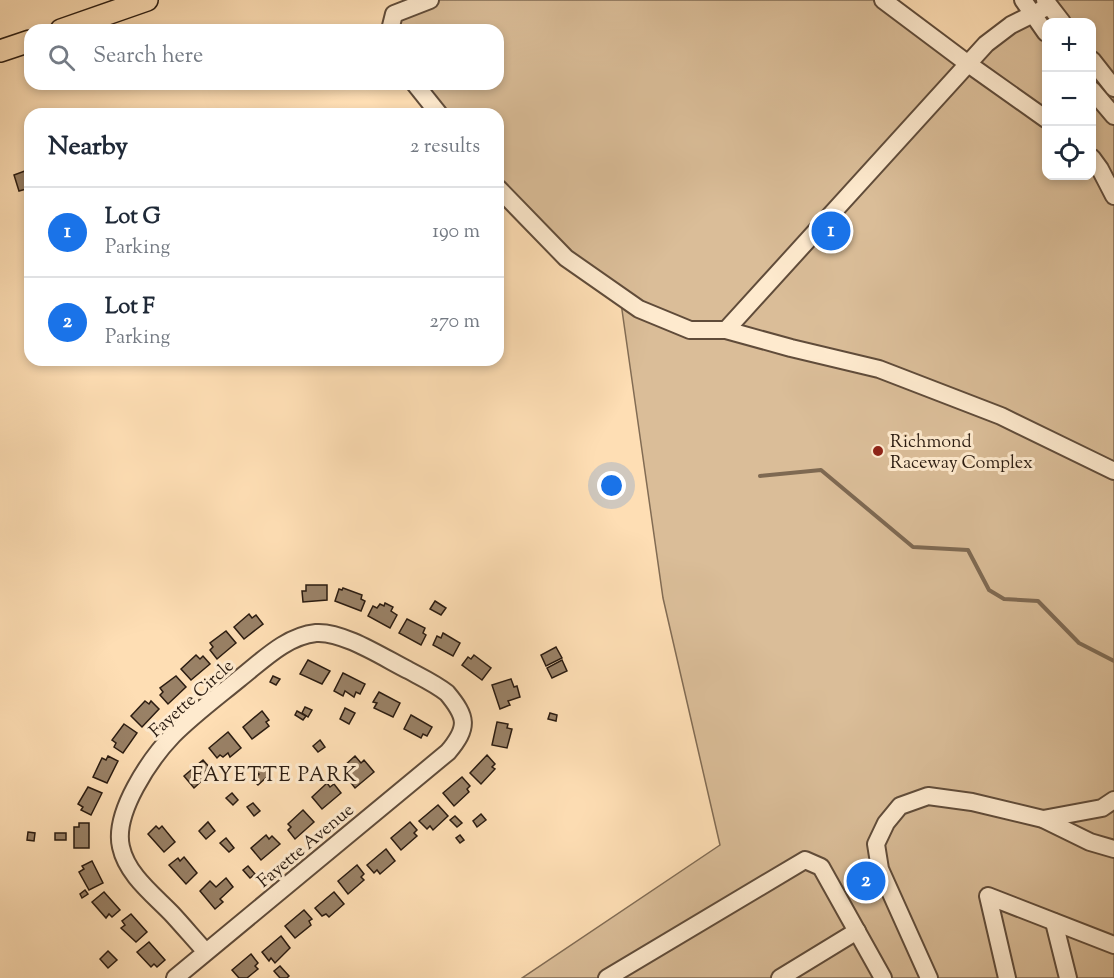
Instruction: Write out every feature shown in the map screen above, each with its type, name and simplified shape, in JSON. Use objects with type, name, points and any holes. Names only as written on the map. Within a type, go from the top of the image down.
[{"type":"main road","points":[[77,24],[140,1]]},
{"type":"main road","points":[[0,51],[24,43]]},
{"type":"street","points":[[392,24],[394,14],[430,0]]},
{"type":"street","points":[[883,0],[1042,116]]},
{"type":"street","points":[[1023,0],[1042,26]]},
{"type":"street","points":[[726,330],[986,44],[999,33],[1033,14],[1047,3],[1059,18]]},
{"type":"street","points":[[1096,68],[1103,81],[1114,116]]},
{"type":"street","points":[[420,90],[434,108]]},
{"type":"street","points":[[1096,164],[1114,196]]},
{"type":"street","points":[[504,194],[566,258],[639,309],[690,330],[726,330],[879,369],[1001,416],[1114,471]]},
{"type":"street","name":"Fayette Circle","points":[[206,952],[132,871],[120,840],[122,818],[138,782],[173,735],[272,653],[296,638],[315,633],[337,636],[368,649],[443,689],[458,706]]},
{"type":"street","name":"Fayette Avenue","points":[[176,978],[448,752],[462,733],[462,715],[458,706]]},
{"type":"street","points":[[929,978],[880,869],[876,844],[886,823],[900,806],[928,796],[972,802],[1043,819],[1090,842],[1114,849]]},
{"type":"street","points":[[1043,819],[1102,808],[1114,800]]},
{"type":"street","points":[[607,978],[805,860],[821,867],[883,978]]},
{"type":"street","points":[[1006,978],[988,896],[1114,945]]},
{"type":"street","points":[[1054,922],[1068,978]]},
{"type":"street","points":[[780,978],[857,931]]},
{"type":"shaded area","name":"Richmond Raceway Complex","points":[[423,0],[883,0],[967,63],[1045,0],[1114,0],[1114,978],[522,978],[720,845],[663,598],[621,303],[504,186],[504,108],[437,108],[423,90],[504,90],[504,24],[394,24],[391,12]]},
{"type":"building","points":[[24,171],[24,190],[19,191],[14,175]]},
{"type":"building","points":[[306,585],[327,585],[327,600],[303,602],[302,591],[306,591]]},
{"type":"building","points":[[343,588],[362,595],[361,599],[365,601],[361,611],[335,601],[339,589]]},
{"type":"building","points":[[435,601],[446,608],[441,615],[430,609]]},
{"type":"building","points":[[385,603],[393,607],[391,611],[397,615],[390,628],[368,616],[373,606],[377,608],[380,604],[384,606]]},
{"type":"building","points":[[249,614],[252,618],[256,615],[263,624],[244,639],[234,627]]},
{"type":"building","points":[[407,619],[425,628],[423,633],[426,635],[421,645],[399,633]]},
{"type":"building","points":[[226,631],[236,643],[217,659],[210,650],[213,647],[210,643]]},
{"type":"building","points":[[443,633],[460,643],[453,656],[433,645],[437,636],[441,638]]},
{"type":"building","points":[[556,647],[562,658],[546,666],[541,655]]},
{"type":"building","points":[[196,655],[200,659],[203,656],[210,664],[191,680],[181,669]]},
{"type":"building","points":[[474,655],[491,668],[482,680],[462,665],[468,657],[471,659]]},
{"type":"building","points":[[308,660],[330,671],[322,684],[300,674]]},
{"type":"building","points":[[562,660],[567,671],[552,678],[547,668]]},
{"type":"building","points":[[343,673],[365,684],[360,694],[356,692],[354,697],[345,691],[343,696],[334,691]]},
{"type":"building","points":[[176,676],[186,687],[168,704],[160,695],[163,692],[160,688]]},
{"type":"building","points":[[273,676],[280,679],[276,685],[270,682]]},
{"type":"building","points":[[511,679],[514,687],[517,686],[520,697],[508,701],[510,705],[500,709],[492,685]]},
{"type":"building","points":[[379,692],[400,703],[393,717],[374,708],[377,703],[373,702]]},
{"type":"building","points":[[145,701],[149,704],[151,701],[159,709],[142,727],[131,716]]},
{"type":"building","points":[[305,707],[312,710],[308,717],[302,713]]},
{"type":"building","points":[[345,708],[355,713],[349,724],[340,719]]},
{"type":"building","points":[[262,711],[269,720],[266,722],[269,726],[252,739],[243,727]]},
{"type":"building","points":[[297,711],[306,716],[303,720],[295,715]]},
{"type":"building","points":[[550,713],[557,715],[556,721],[548,719]]},
{"type":"building","points":[[411,715],[432,727],[427,736],[423,734],[421,738],[404,729]]},
{"type":"building","points":[[497,722],[508,724],[507,728],[512,729],[507,748],[492,745]]},
{"type":"building","points":[[124,724],[137,733],[123,753],[114,747],[116,743],[112,740]]},
{"type":"building","points":[[228,732],[241,748],[230,757],[228,753],[217,758],[209,748]]},
{"type":"building","points":[[320,740],[325,747],[318,752],[313,746]]},
{"type":"building","points":[[487,755],[495,764],[492,767],[495,769],[481,784],[470,773]]},
{"type":"building","points":[[108,756],[118,761],[107,783],[93,777],[102,758],[106,760]]},
{"type":"building","points":[[355,756],[361,763],[364,760],[374,772],[355,788],[348,779],[351,777],[343,767]]},
{"type":"building","points":[[203,760],[210,768],[206,771],[210,776],[194,788],[184,776]]},
{"type":"building","points":[[262,766],[270,774],[258,785],[253,780],[259,774],[256,772]]},
{"type":"building","points":[[462,777],[470,786],[467,789],[469,792],[454,806],[443,793]]},
{"type":"building","points":[[327,783],[330,787],[334,784],[341,793],[322,809],[312,797]]},
{"type":"building","points":[[88,787],[102,793],[91,815],[81,810],[83,807],[78,804]]},
{"type":"building","points":[[232,793],[238,800],[233,805],[226,798]]},
{"type":"building","points":[[253,803],[260,811],[254,816],[247,807]]},
{"type":"building","points":[[438,805],[448,816],[433,830],[430,826],[427,829],[419,821]]},
{"type":"building","points":[[303,810],[314,822],[295,839],[288,830],[291,827],[288,824]]},
{"type":"building","points":[[481,814],[486,820],[477,827],[473,821]]},
{"type":"building","points":[[455,816],[462,823],[457,827],[450,820]]},
{"type":"building","points":[[208,822],[215,831],[206,839],[199,831]]},
{"type":"building","points":[[410,822],[417,830],[414,833],[417,836],[401,850],[391,838]]},
{"type":"building","points":[[79,823],[89,823],[89,848],[74,848],[74,827],[79,827]]},
{"type":"building","points":[[156,826],[159,829],[162,826],[175,842],[164,852],[148,834]]},
{"type":"building","points":[[28,832],[35,833],[34,841],[27,840]]},
{"type":"building","points":[[55,833],[66,833],[66,840],[55,840]]},
{"type":"building","points":[[266,835],[269,839],[272,836],[280,844],[261,860],[251,848]]},
{"type":"building","points":[[460,835],[464,840],[460,843],[456,838]]},
{"type":"building","points":[[226,838],[234,848],[229,852],[220,843]]},
{"type":"building","points":[[386,849],[395,861],[380,874],[377,870],[374,873],[367,865]]},
{"type":"building","points":[[184,857],[197,873],[186,884],[169,865],[178,858],[180,861]]},
{"type":"building","points":[[92,861],[103,883],[89,890],[79,872],[84,869],[82,866]]},
{"type":"building","points":[[357,865],[364,874],[361,877],[364,880],[348,894],[338,881]]},
{"type":"building","points":[[248,866],[255,874],[250,878],[243,870]]},
{"type":"building","points":[[226,878],[233,887],[220,899],[223,902],[215,909],[200,891],[210,881],[216,887]]},
{"type":"building","points":[[85,890],[88,894],[82,898],[80,894]]},
{"type":"building","points":[[104,892],[120,910],[112,917],[109,914],[106,918],[92,902]]},
{"type":"building","points":[[334,892],[344,904],[329,917],[326,914],[322,916],[315,908]]},
{"type":"building","points":[[304,910],[312,919],[309,921],[311,925],[295,938],[285,926]]},
{"type":"building","points":[[131,914],[147,932],[136,942],[121,928],[125,925],[122,921]]},
{"type":"building","points":[[281,936],[290,948],[275,963],[271,958],[269,961],[262,952]]},
{"type":"building","points":[[149,942],[165,960],[157,967],[154,964],[151,967],[137,952]]},
{"type":"building","points":[[108,951],[117,960],[108,968],[100,959]]},
{"type":"building","points":[[251,954],[258,963],[255,966],[258,969],[247,978],[239,978],[232,970]]},
{"type":"building","points":[[280,966],[289,976],[287,978],[280,978],[274,971]]},
{"type":"waterway","points":[[760,476],[821,470],[913,547],[968,550],[989,590],[1004,599],[1038,601],[1079,643],[1114,661]]},
{"type":"place","name":"Lot G","points":[[831,231]]},
{"type":"place","name":"Richmond Raceway Complex","points":[[878,451]]},
{"type":"place","name":"Lot F","points":[[866,881]]},
{"type":"district","name":"FAYETTE PARK","points":[[275,774]]}]
